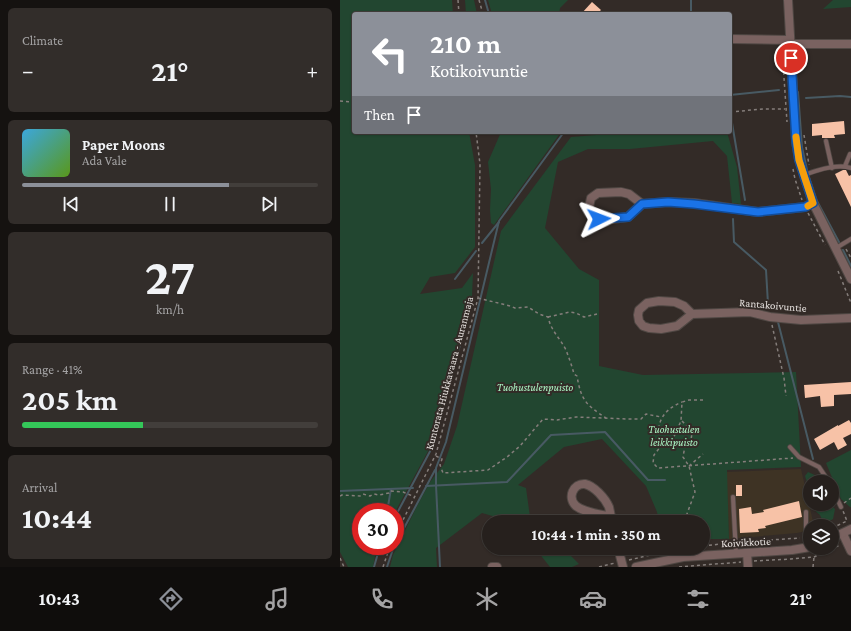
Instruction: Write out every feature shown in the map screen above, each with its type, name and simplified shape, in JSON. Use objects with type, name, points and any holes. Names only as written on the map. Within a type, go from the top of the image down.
[{"type":"street","points":[[788,0],[796,141],[799,160],[807,174],[813,203],[839,246],[851,279]]},
{"type":"street","points":[[732,39],[790,42],[799,44],[851,44]]},
{"type":"street","points":[[642,204],[629,194],[621,192],[598,193],[591,198],[589,207],[592,214],[599,219],[612,219],[628,217],[642,204],[668,202],[758,212],[805,207],[813,203]]},
{"type":"street","points":[[659,301],[675,302],[684,306],[692,314],[677,326],[661,329],[643,326],[639,321],[638,315],[639,310],[647,303],[659,301]]},
{"type":"street","name":"Rantakoivuntie","points":[[692,314],[750,312],[801,320],[851,318]]},
{"type":"street","points":[[583,484],[591,486],[608,506],[612,519],[583,510],[574,505],[571,497],[575,488],[583,484]]},
{"type":"street","points":[[839,535],[851,529]]},
{"type":"street","points":[[842,534],[851,551]]},
{"type":"street","name":"Koivikkotie","points":[[636,567],[683,557],[792,550],[803,548]]},
{"type":"street","points":[[747,553],[748,567]]},
{"type":"street","points":[[492,567],[497,567]]},
{"type":"lane","points":[[826,141],[832,168]]},
{"type":"lane","points":[[845,166],[850,154]]},
{"type":"lane","points":[[807,174],[845,166],[851,168]]},
{"type":"lane","points":[[839,246],[851,239]]},
{"type":"lane","points":[[790,447],[799,457],[819,467],[824,475]]},
{"type":"lane","points":[[733,497],[736,553]]},
{"type":"lane","points":[[839,503],[841,507]]},
{"type":"lane","points":[[806,512],[806,519]]},
{"type":"path","points":[[458,0],[458,12]]},
{"type":"path","points":[[479,0],[482,12]]},
{"type":"path","points":[[799,44],[800,65]]},
{"type":"path","points":[[340,101],[352,102]]},
{"type":"path","points":[[732,112],[785,109]]},
{"type":"path","points":[[803,129],[807,174]]},
{"type":"path","name":"Kuntorata Hiukkavaara - Auranmaja","points":[[404,518],[436,457],[458,368],[478,298],[480,164],[476,134]]},
{"type":"path","points":[[839,246],[851,258]]},
{"type":"path","points":[[478,298],[515,308],[528,307],[539,314],[548,317],[570,312],[584,317],[597,314]]},
{"type":"path","points":[[770,316],[784,378],[786,396]]},
{"type":"path","points":[[548,317],[554,333],[566,349],[574,374],[577,376],[582,398],[590,407],[607,419]]},
{"type":"path","points":[[661,446],[659,440],[659,430],[661,417],[668,409],[689,400],[703,400]]},
{"type":"path","points":[[682,402],[682,421],[672,441],[661,446],[654,455],[653,463],[658,468],[799,457]]},
{"type":"path","points":[[436,457],[442,459],[440,465],[444,473],[488,470],[520,446],[543,419],[557,420],[576,417],[607,419],[641,418],[646,414],[661,417]]},
{"type":"path","points":[[682,421],[692,433],[691,440],[685,446],[683,457],[689,466],[695,492],[687,515]]},
{"type":"path","points":[[689,466],[703,454]]},
{"type":"path","points":[[340,496],[360,496],[364,494],[370,496],[374,494],[379,495],[389,493],[390,491],[404,492],[415,497]]},
{"type":"path","points":[[839,525],[847,521],[841,507],[851,498]]},
{"type":"path","points":[[710,545],[803,537]]},
{"type":"path","points":[[383,567],[387,555]]},
{"type":"path","points":[[599,567],[622,564],[655,555]]},
{"type":"path","points":[[813,567],[814,557]]},
{"type":"path","points":[[340,558],[344,567]]},
{"type":"shaded area","points":[[801,469],[803,478],[803,511],[811,511],[812,519],[803,519],[803,532],[729,539],[726,472]]},
{"type":"green space","points":[[340,0],[452,0],[453,12],[352,12],[352,134],[469,134],[475,165],[475,247],[455,273],[430,277],[420,294],[462,288],[473,273],[472,296],[434,440],[400,503],[352,503],[352,555],[375,555],[373,567],[348,567],[340,552]]},
{"type":"green space","points":[[465,0],[474,0],[477,12],[466,12]]},
{"type":"green space","points":[[488,0],[568,0],[560,8],[559,12],[491,12]]},
{"type":"green space","points":[[833,0],[851,0],[851,7],[823,9]]},
{"type":"green space","points":[[500,134],[560,134],[494,225],[491,223],[491,189],[488,162]]},
{"type":"green space","name":"Tuohustulenpuisto","points":[[609,134],[728,134],[737,167],[741,204],[732,203],[727,156],[713,141],[630,149],[588,149],[558,162],[545,228],[579,269],[599,280],[599,366],[643,375],[796,372],[801,467],[727,470],[729,539],[710,539],[710,515],[658,515],[646,486],[602,439],[564,447],[518,485],[526,488],[530,515],[489,515],[482,513],[436,548],[437,567],[390,567],[393,555],[404,555],[404,533],[430,482],[444,464],[457,426],[501,231],[571,137]]},
{"type":"green space","points":[[851,450],[851,507],[841,499],[839,494],[839,475],[831,475],[826,463]]},
{"type":"green space","points":[[808,472],[815,475],[806,475]]},
{"type":"green space","points":[[815,511],[835,511],[833,519],[822,519]]},
{"type":"green space","points":[[541,555],[570,555],[579,564],[572,567],[550,567]]},
{"type":"building","points":[[592,2],[601,10],[599,12],[583,12]]},
{"type":"building","points":[[844,121],[845,134],[834,135],[835,138],[822,138],[822,135],[812,136],[812,124]]},
{"type":"building","points":[[846,170],[849,176],[851,175],[851,207],[835,174]]},
{"type":"building","points":[[851,382],[851,394],[834,395],[834,406],[821,407],[820,396],[805,398],[804,385]]},
{"type":"building","points":[[849,420],[851,423],[851,434],[843,438],[847,445],[838,450],[834,442],[820,450],[814,439]]},
{"type":"building","points":[[736,485],[742,485],[742,496],[736,496]]},
{"type":"building","points":[[799,501],[802,517],[765,526],[766,528],[758,529],[759,532],[740,533],[739,509],[751,507],[752,514],[764,512],[763,510]]},
{"type":"waterway","points":[[485,0],[488,12]]},
{"type":"waterway","points":[[691,0],[691,12]]},
{"type":"waterway","points":[[732,95],[779,90]]},
{"type":"waterway","points":[[798,92],[802,147],[807,170]]},
{"type":"waterway","points":[[806,98],[840,96],[851,97]]},
{"type":"waterway","points":[[732,123],[745,200]]},
{"type":"waterway","points":[[440,567],[436,468],[446,442],[499,221],[563,134]]},
{"type":"waterway","points":[[809,177],[817,201],[839,242]]},
{"type":"waterway","points":[[733,219],[734,242],[766,270],[768,304]]},
{"type":"waterway","points":[[482,243],[499,222]]},
{"type":"waterway","points":[[843,250],[851,266]]},
{"type":"waterway","points":[[455,279],[476,251]]},
{"type":"waterway","points":[[402,503],[435,442],[472,298]]},
{"type":"waterway","points":[[778,322],[813,459]]},
{"type":"waterway","points":[[426,486],[507,482],[551,435],[605,432],[648,480],[665,480]]},
{"type":"waterway","points":[[404,528],[435,470]]},
{"type":"waterway","points":[[340,491],[413,488]]},
{"type":"waterway","points":[[389,503],[391,489]]},
{"type":"waterway","points":[[374,567],[377,555]]},
{"type":"waterway","points":[[387,567],[391,555]]},
{"type":"slow traffic","points":[[796,137],[799,160],[813,203],[808,206]]},
{"type":"route","points":[[599,219],[628,217],[642,204],[668,202],[758,212],[805,207],[813,203],[803,175],[796,141],[791,58]]},
{"type":"park label","name":"Tuohustulen leikkipuisto","points":[[674,435]]}]
